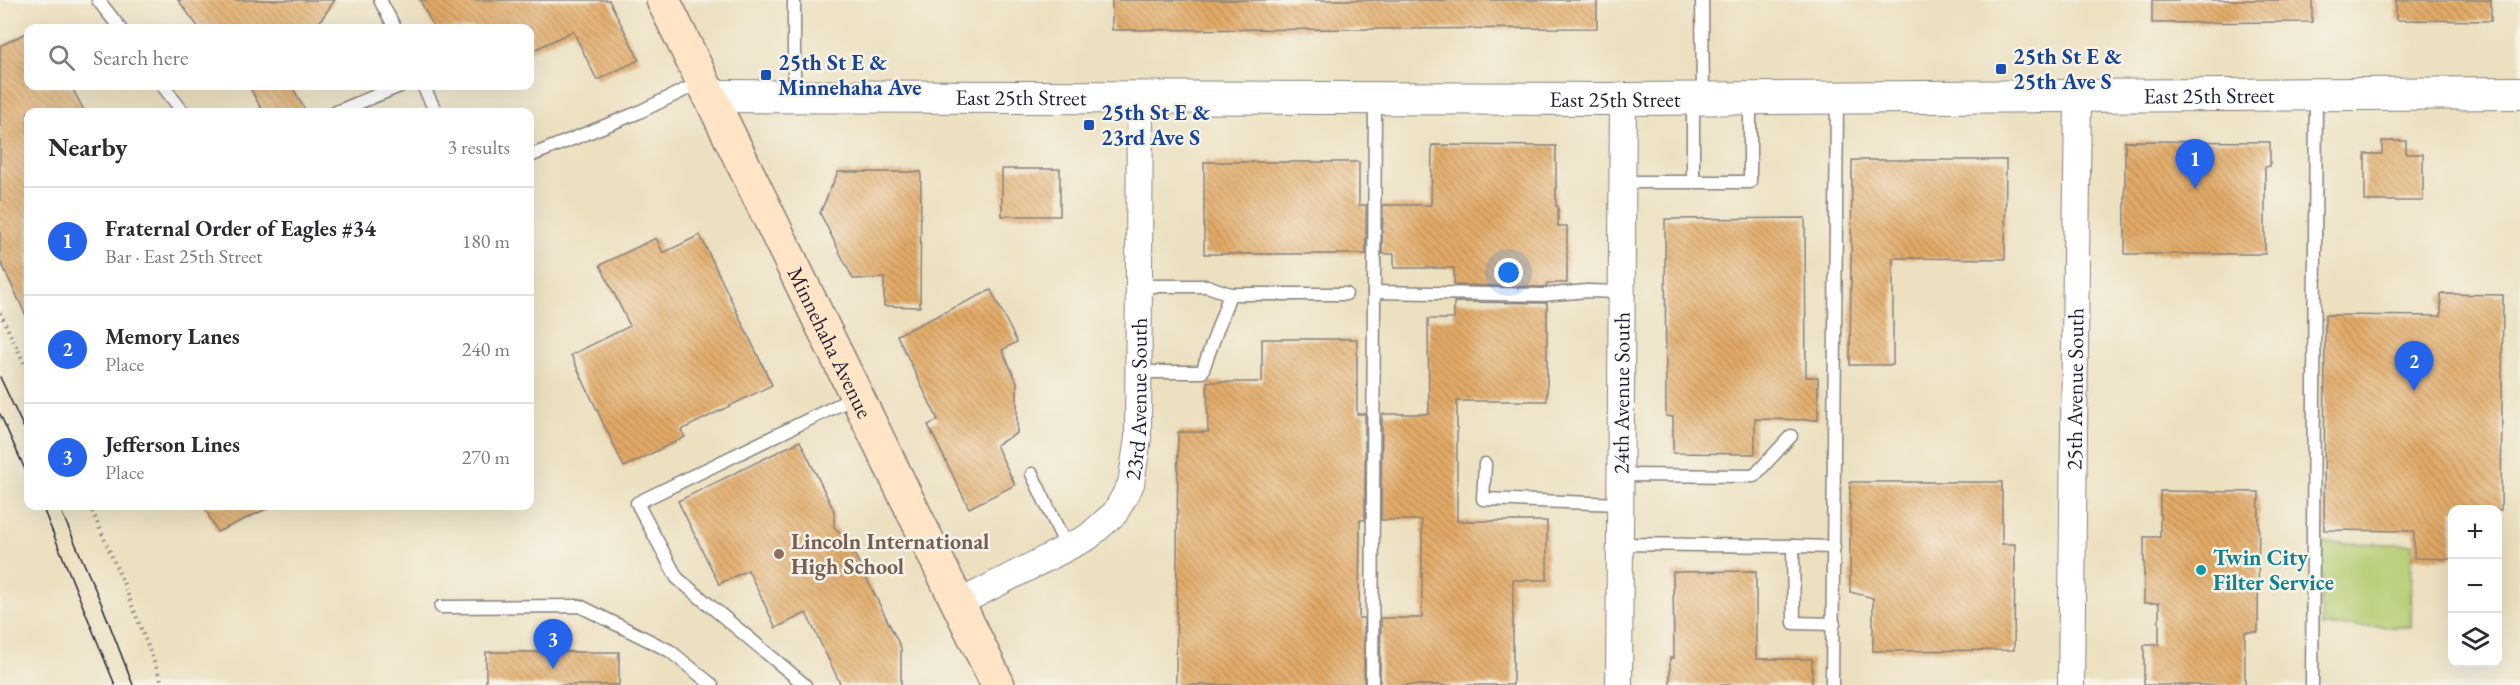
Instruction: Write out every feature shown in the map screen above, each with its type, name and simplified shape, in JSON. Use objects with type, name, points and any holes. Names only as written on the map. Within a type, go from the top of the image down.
[{"type":"main road","name":"Minnehaha Avenue","points":[[663,0],[998,685]]},
{"type":"street","name":"East 25th Street","points":[[705,88],[794,96],[1376,99],[2520,93]]},
{"type":"street","name":"25th Avenue South","points":[[2071,685],[2078,95]]},
{"type":"street","name":"23rd Avenue South","points":[[957,604],[1088,537],[1115,513],[1131,484],[1138,438],[1140,97]]},
{"type":"street","name":"24th Avenue South","points":[[1619,685],[1623,99]]},
{"type":"lane","points":[[98,0],[117,24]]},
{"type":"lane","points":[[380,0],[392,24]]},
{"type":"lane","points":[[794,0],[794,96]]},
{"type":"lane","points":[[1693,182],[1702,0]]},
{"type":"lane","points":[[534,154],[705,88]]},
{"type":"lane","points":[[166,90],[180,108]]},
{"type":"lane","points":[[346,108],[390,90]]},
{"type":"lane","points":[[425,90],[434,108]]},
{"type":"lane","points":[[2312,685],[2316,93]]},
{"type":"lane","points":[[1622,182],[1750,182],[1750,98]]},
{"type":"lane","points":[[1832,685],[1837,98]]},
{"type":"lane","points":[[1372,685],[1376,99]]},
{"type":"lane","points":[[1139,286],[1207,286],[1230,294],[1346,294]]},
{"type":"lane","points":[[1374,292],[1543,294],[1587,291],[1622,292]]},
{"type":"lane","points":[[1138,372],[1202,372],[1230,294]]},
{"type":"lane","points":[[805,685],[677,578],[638,503],[855,396]]},
{"type":"lane","points":[[1620,475],[1754,476],[1791,436]]},
{"type":"lane","points":[[1485,464],[1483,499],[1620,504]]},
{"type":"lane","points":[[1032,474],[1067,548]]},
{"type":"lane","points":[[1620,544],[1834,547]]},
{"type":"lane","points":[[1793,546],[1794,623],[1834,624]]},
{"type":"lane","points":[[441,607],[580,606],[670,651],[712,685]]},
{"type":"path","points":[[0,313],[24,363]]},
{"type":"path","points":[[92,510],[163,685]]},
{"type":"green space","points":[[2322,543],[2412,544],[2411,627],[2321,626]]},
{"type":"building","points":[[178,0],[335,0],[318,24],[196,24]]},
{"type":"building","points":[[420,0],[609,0],[639,60],[597,80],[573,31],[534,50],[534,24],[432,24]]},
{"type":"building","points":[[1112,0],[1597,0],[1597,28],[1112,30]]},
{"type":"building","points":[[2152,0],[2312,0],[2312,22],[2152,23]]},
{"type":"building","points":[[2396,0],[2491,0],[2491,21],[2396,20]]},
{"type":"building","points":[[24,34],[24,90],[73,90],[83,108],[24,108],[24,311],[0,260],[0,46]]},
{"type":"building","points":[[251,90],[294,90],[304,108],[261,108]]},
{"type":"building","points":[[2125,141],[2270,142],[2270,166],[2265,167],[2265,254],[2125,254]]},
{"type":"building","points":[[2382,141],[2406,141],[2406,154],[2423,154],[2423,201],[2365,201],[2365,154],[2382,154]]},
{"type":"building","points":[[1432,145],[1556,146],[1556,206],[1558,206],[1558,226],[1567,226],[1567,283],[1547,283],[1547,286],[1543,287],[1454,285],[1454,268],[1394,268],[1394,254],[1382,254],[1383,205],[1431,205]]},
{"type":"building","points":[[1852,160],[2006,160],[2005,259],[1893,258],[1893,365],[1850,365]]},
{"type":"building","points":[[1204,162],[1359,162],[1359,205],[1366,205],[1366,254],[1204,254]]},
{"type":"building","points":[[1002,169],[1060,169],[1060,216],[1002,216]]},
{"type":"building","points":[[838,172],[921,172],[920,307],[884,306],[884,278],[853,279],[820,213]]},
{"type":"building","points":[[1805,218],[1806,377],[1818,377],[1818,420],[1755,419],[1755,454],[1673,453],[1673,417],[1666,416],[1665,219]]},
{"type":"building","points":[[700,235],[772,385],[681,430],[685,437],[624,467],[571,355],[630,326],[600,265],[656,238],[663,253]]},
{"type":"building","points":[[991,290],[1017,342],[1002,350],[1017,382],[1017,433],[996,445],[1015,485],[969,508],[928,425],[938,420],[897,335]]},
{"type":"building","points":[[2441,294],[2503,295],[2501,505],[2448,505],[2448,559],[2414,558],[2414,531],[2324,530],[2325,315],[2441,316]]},
{"type":"building","points":[[1454,302],[1547,303],[1547,401],[1457,401],[1457,521],[1547,521],[1547,580],[1513,580],[1513,685],[1380,685],[1381,618],[1422,618],[1422,520],[1381,520],[1382,414],[1429,414],[1428,319],[1454,319]]},
{"type":"building","points":[[1262,339],[1357,339],[1357,414],[1365,414],[1365,520],[1360,520],[1359,618],[1364,618],[1364,685],[1176,685],[1178,432],[1208,432],[1207,382],[1262,382]]},
{"type":"building","name":"Lincoln International High School","points":[[800,441],[834,511],[834,527],[847,539],[901,648],[901,685],[841,685],[806,613],[776,628],[748,570],[719,584],[678,501]]},
{"type":"building","points":[[1850,482],[2002,482],[2002,544],[2015,544],[2014,650],[1873,651],[1873,598],[1850,592]]},
{"type":"building","name":"Twin City Filter Service","points":[[2160,491],[2259,492],[2258,632],[2245,632],[2245,685],[2144,685],[2144,645],[2159,645],[2159,603],[2144,603],[2144,537],[2160,537]]},
{"type":"building","points":[[206,510],[264,510],[217,532]]},
{"type":"building","points":[[1756,571],[1756,659],[1812,659],[1812,685],[1670,685],[1670,658],[1674,658],[1673,572]]},
{"type":"building","points":[[486,652],[619,652],[619,685],[486,685]]},
{"type":"tram line","points":[[0,377],[24,428]]},
{"type":"tram line","points":[[0,414],[24,467]]},
{"type":"tram line","points":[[44,510],[115,685]]},
{"type":"tram line","points":[[61,510],[102,605],[133,685]]},
{"type":"place","name":"25th St E & 25th Ave S","points":[[2001,69]]},
{"type":"place","name":"25th St E & Minnehaha Ave","points":[[766,75]]},
{"type":"place","name":"25th St E & 23rd Ave S","points":[[1089,125]]},
{"type":"place","name":"Fraternal Order of Eagles #34","points":[[2195,189]]},
{"type":"place","name":"Memory Lanes","points":[[2414,391]]},
{"type":"place","name":"Lincoln International High School","points":[[779,554]]},
{"type":"place","name":"Twin City Filter Service","points":[[2201,570]]},
{"type":"place","name":"Jefferson Lines","points":[[553,669]]}]
